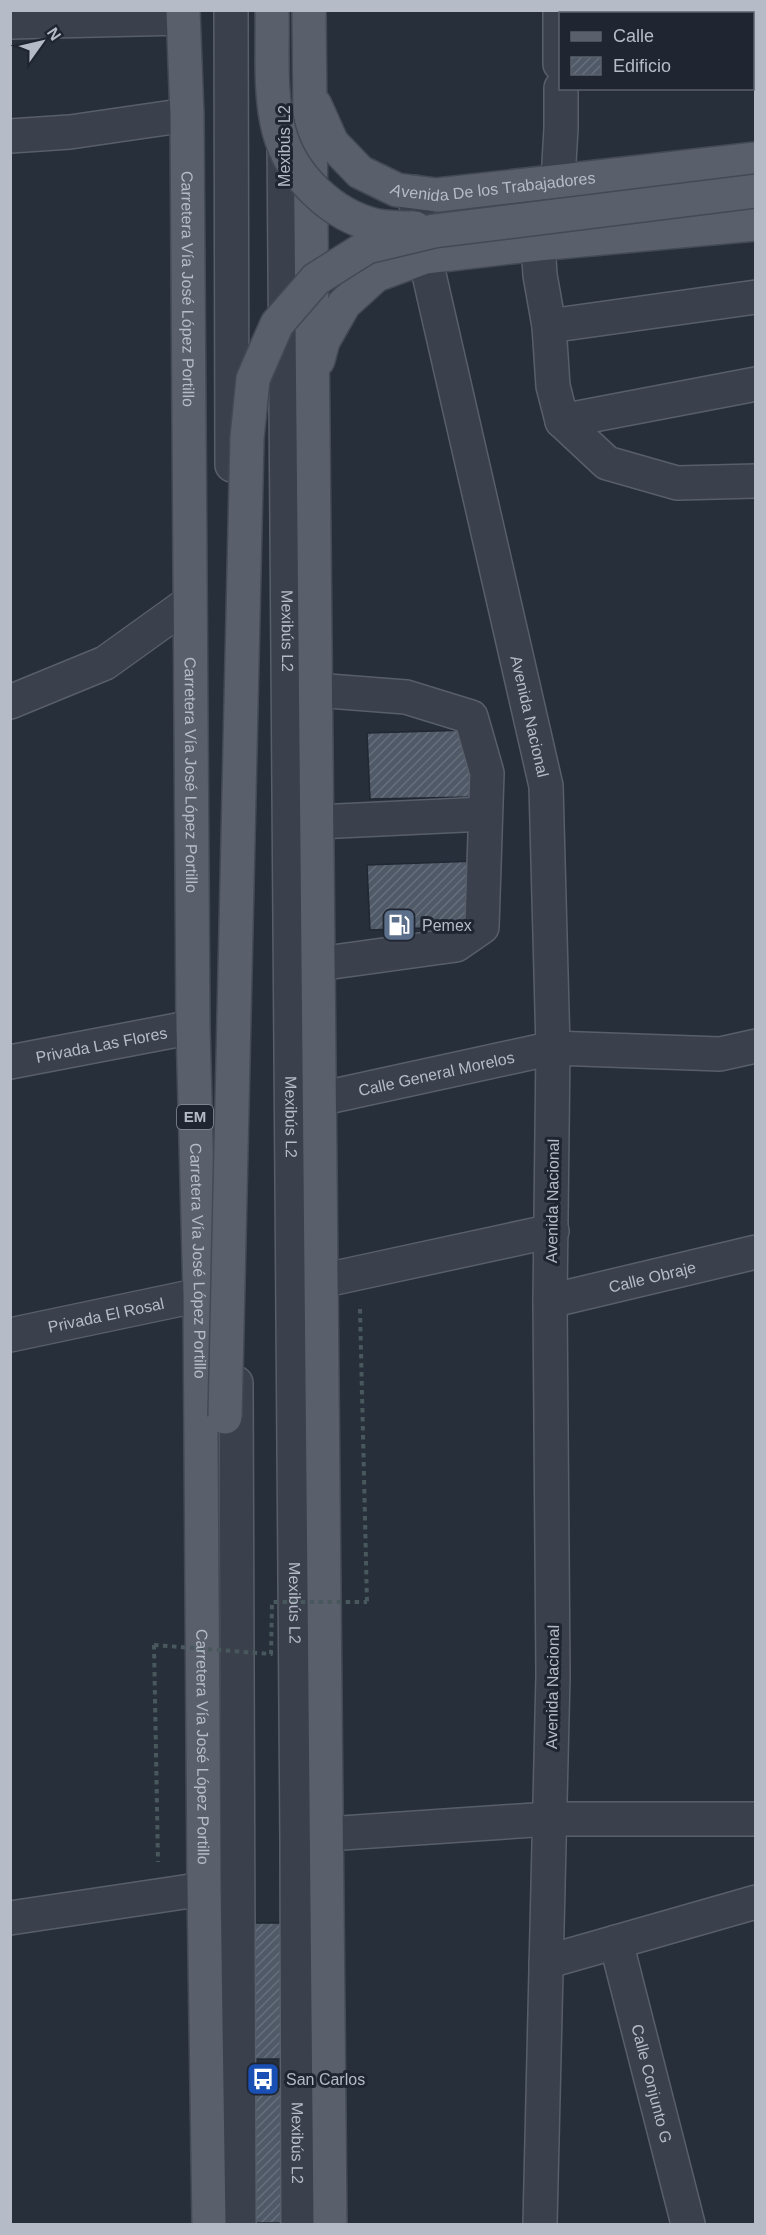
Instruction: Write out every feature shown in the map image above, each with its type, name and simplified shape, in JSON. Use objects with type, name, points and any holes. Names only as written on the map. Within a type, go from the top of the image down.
[{"type":"main road","points":[[272,10],[275,104],[279,131],[290,158],[310,186],[339,210],[378,225],[413,228],[756,207]]},
{"type":"main road","points":[[309,10],[330,2224]]},
{"type":"main road","name":"Carretera Vía José López Portillo","points":[[183,14],[187,115],[193,1027],[200,1295],[209,2224]]},
{"type":"main road","name":"Avenida De los Trabajadores","points":[[310,64],[315,106],[332,143],[360,172],[397,190],[436,195],[756,159]]},
{"type":"main road","points":[[203,1747],[225,1417],[247,438],[253,379],[278,324],[316,279],[368,247],[434,231],[756,191]]},
{"type":"main road","points":[[313,382],[323,341],[344,304],[376,275],[425,257],[756,224]]},
{"type":"street","points":[[231,10],[239,2224]]},
{"type":"street","name":"Mexibús L2","points":[[283,10],[297,1804],[298,2224]]},
{"type":"street","points":[[10,22],[183,14]]},
{"type":"street","points":[[561,90],[558,180],[538,244],[540,275],[549,326],[553,386],[562,421],[607,463],[677,483],[756,481]]},
{"type":"street","points":[[10,136],[70,132],[187,115]]},
{"type":"street","name":"Avenida Nacional","points":[[414,192],[425,257],[546,786],[553,1048],[550,1301],[554,1675],[540,2224]]},
{"type":"street","points":[[549,326],[756,297]]},
{"type":"street","points":[[562,421],[756,384]]},
{"type":"street","points":[[10,702],[105,663],[190,602]]},
{"type":"street","points":[[315,690],[406,697],[471,717],[487,773],[482,927],[456,945],[318,964]]},
{"type":"street","points":[[317,822],[485,814]]},
{"type":"street","name":"Privada Las Flores","points":[[10,1062],[193,1027]]},
{"type":"street","name":"Calle General Morelos","points":[[319,1099],[553,1048],[720,1054],[756,1046]]},
{"type":"street","points":[[321,1281],[552,1231]]},
{"type":"street","name":"Calle Obraje","points":[[550,1301],[756,1252]]},
{"type":"street","name":"Privada El Rosal","points":[[10,1335],[200,1295]]},
{"type":"street","points":[[327,1834],[549,1820],[756,1819]]},
{"type":"street","points":[[10,1918],[204,1889]]},
{"type":"street","points":[[546,1962],[756,1902]]},
{"type":"street","name":"Calle Conjunto G","points":[[616,1942],[688,2224]]},
{"type":"path","points":[[158,1866],[154,1645],[271,1654],[272,1602],[367,1602],[359,1272]]},
{"type":"building","points":[[470,730],[472,797],[370,799],[367,733]]},
{"type":"building","points":[[476,861],[478,926],[370,930],[367,865]]},
{"type":"building","points":[[254,1923],[288,1923],[288,2059],[255,2059]]},
{"type":"building","points":[[249,2087],[283,2087],[284,2223],[250,2223]]},
{"type":"place","name":"Pemex","points":[[399,925]]},
{"type":"place","name":"San Carlos","points":[[263,2079]]}]
